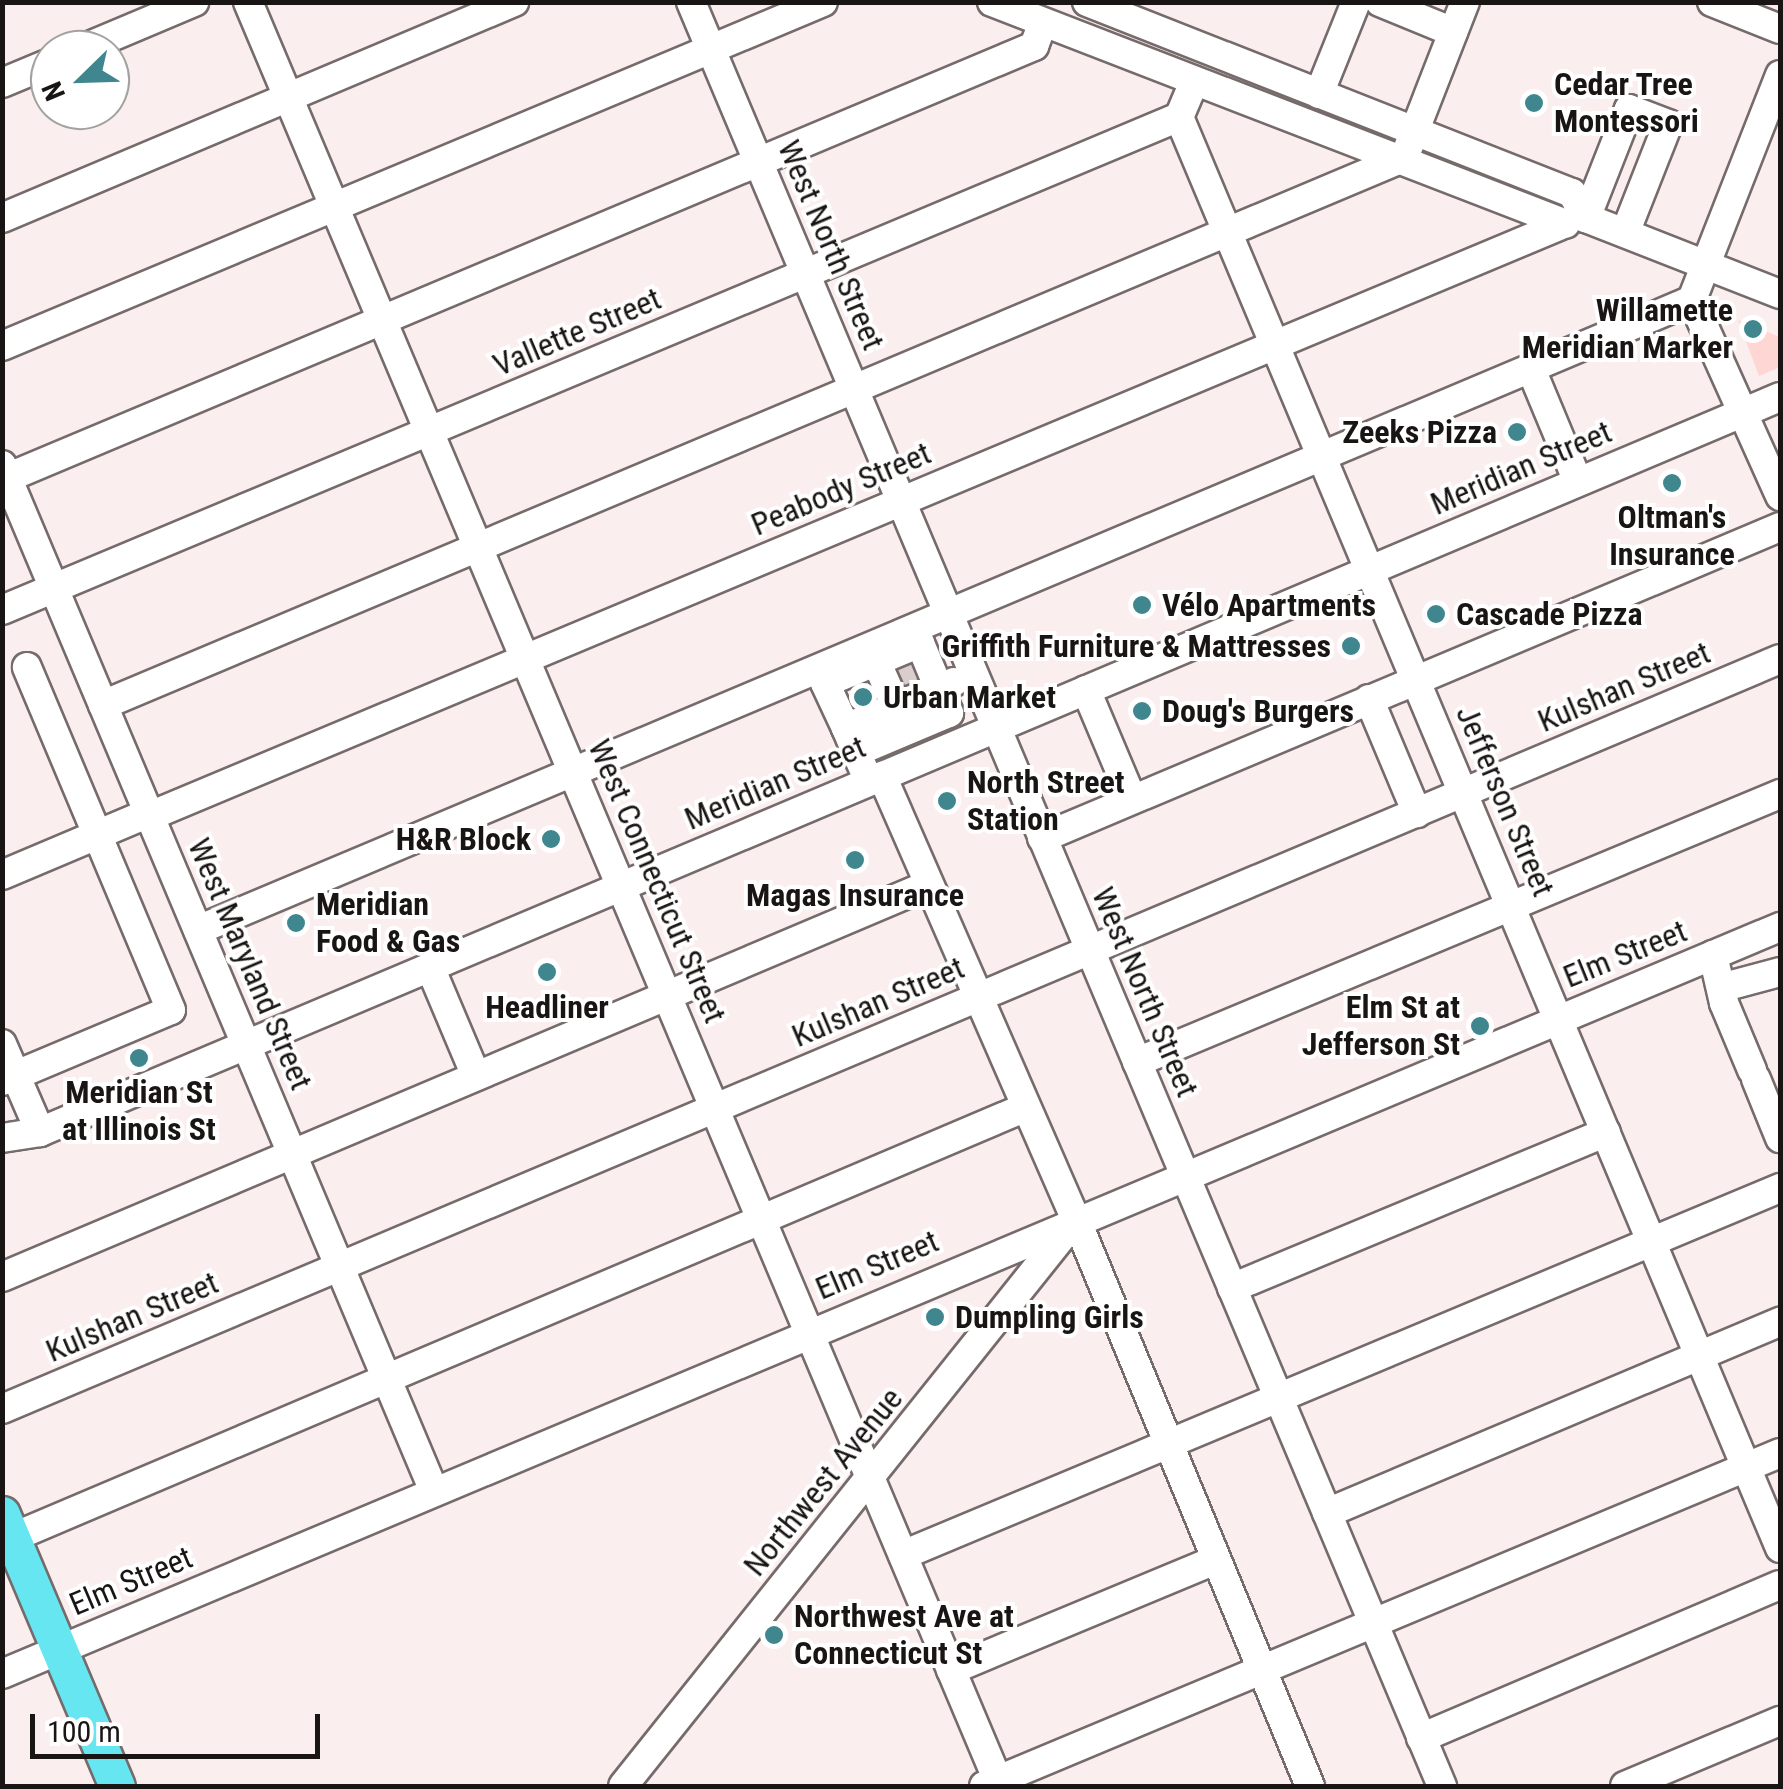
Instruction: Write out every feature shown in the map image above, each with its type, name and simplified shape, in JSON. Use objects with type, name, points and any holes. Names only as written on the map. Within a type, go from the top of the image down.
[{"type":"main road","points":[[6,1531],[116,1786]]},
{"type":"street","points":[[128,30],[194,2]]},
{"type":"street","name":"West Connecticut Street","points":[[248,2],[903,1555],[993,1784]]},
{"type":"street","points":[[2,218],[514,2]]},
{"type":"street","name":"West North Street","points":[[691,2],[1442,1786]]},
{"type":"street","points":[[2,346],[822,2]]},
{"type":"street","points":[[992,2],[1559,226]]},
{"type":"street","points":[[1087,2],[1125,10],[1320,94],[1572,194],[1586,218],[1780,294]]},
{"type":"street","points":[[1320,94],[1356,2]]},
{"type":"street","points":[[1380,2],[1453,32]]},
{"type":"street","points":[[103,704],[1227,230],[1399,162],[1465,2]]},
{"type":"street","points":[[1712,2],[1780,29]]},
{"type":"street","points":[[1110,49],[1125,10]]},
{"type":"street","points":[[4,474],[1034,46],[1043,23]]},
{"type":"street","points":[[2,82],[30,71]]},
{"type":"street","points":[[198,930],[574,772],[952,621],[1322,457],[1692,300],[1780,76]]},
{"type":"street","points":[[1180,117],[1194,82]]},
{"type":"street","points":[[1586,218],[1629,109],[1668,124],[1625,233]]},
{"type":"street","name":"Jefferson Street","points":[[1180,117],[1780,1548]]},
{"type":"street","name":"Vallette Street","points":[[2,610],[1180,117]]},
{"type":"street","name":"Peabody Street","points":[[5,866],[149,814],[1586,218]]},
{"type":"street","points":[[1692,300],[1780,496]]},
{"type":"street","points":[[1530,369],[1578,482]]},
{"type":"street","name":"Meridian Street","points":[[15,1136],[246,1045],[1780,396]]},
{"type":"street","name":"West Maryland Street","points":[[4,474],[434,1491]]},
{"type":"street","points":[[1042,838],[1780,527]]},
{"type":"street","points":[[851,740],[952,621]]},
{"type":"street","name":"Kulshan Street","points":[[2,1409],[1780,660]]},
{"type":"street","points":[[9,1078],[171,1010],[26,667]]},
{"type":"street","points":[[974,674],[825,682],[851,740],[876,779],[928,885],[1076,1219],[1310,1786]]},
{"type":"street","points":[[851,740],[949,713],[907,676]]},
{"type":"street","points":[[1086,690],[1132,800]]},
{"type":"street","points":[[1369,699],[1416,813]]},
{"type":"street","points":[[931,721],[943,750]]},
{"type":"street","points":[[1137,1062],[1780,794]]},
{"type":"street","points":[[2,1277],[928,885]]},
{"type":"street","points":[[1774,929],[1780,962]]},
{"type":"street","name":"Elm Street","points":[[2,1674],[1076,1219],[1774,929]]},
{"type":"street","points":[[1713,955],[1724,987],[1724,1003],[1780,1138]]},
{"type":"street","points":[[430,967],[476,1076]]},
{"type":"street","points":[[1724,987],[1780,972]]},
{"type":"street","points":[[2,1044],[15,1136]]},
{"type":"street","points":[[6,1531],[386,1379],[1024,1108]]},
{"type":"street","points":[[1232,1288],[1606,1132]]},
{"type":"street","points":[[903,1555],[1780,1188]]},
{"type":"street","name":"Northwest Avenue","points":[[623,1786],[1076,1219]]},
{"type":"street","points":[[1326,1513],[1780,1322]]},
{"type":"street","points":[[993,1784],[1780,1453]]},
{"type":"street","points":[[951,1670],[1215,1560]]},
{"type":"street","points":[[1421,1738],[1780,1585]]},
{"type":"street","points":[[1625,1786],[1690,1774],[1780,1721]]},
{"type":"shaded area","points":[[1738,320],[1780,337],[1780,367],[1759,376]]},
{"type":"tunnel","points":[[892,684],[915,674]]},
{"type":"place","name":"Cedar Tree Montessori","points":[[1534,103]]},
{"type":"place","name":"Willamette Meridian Marker","points":[[1753,329]]},
{"type":"place","name":"Zeeks Pizza","points":[[1517,432]]},
{"type":"place","name":"Oltman's Insurance","points":[[1672,483]]},
{"type":"place","name":"Vélo Apartments","points":[[1142,605]]},
{"type":"place","name":"Cascade Pizza","points":[[1436,614]]},
{"type":"place","name":"Griffith Furniture & Mattresses","points":[[1351,646]]},
{"type":"place","name":"Urban Market","points":[[863,697]]},
{"type":"place","name":"Doug's Burgers","points":[[1142,711]]},
{"type":"place","name":"North Street Station","points":[[947,801]]},
{"type":"place","name":"H&R Block","points":[[551,839]]},
{"type":"place","name":"Magas Insurance","points":[[855,860]]},
{"type":"place","name":"Meridian Food & Gas","points":[[296,923]]},
{"type":"place","name":"Headliner","points":[[547,972]]},
{"type":"place","name":"Elm St at Jefferson St","points":[[1480,1026]]},
{"type":"place","name":"Meridian St at Illinois St","points":[[139,1058]]},
{"type":"place","name":"Dumpling Girls","points":[[935,1317]]},
{"type":"place","name":"Northwest Ave at Connecticut St","points":[[774,1635]]}]
